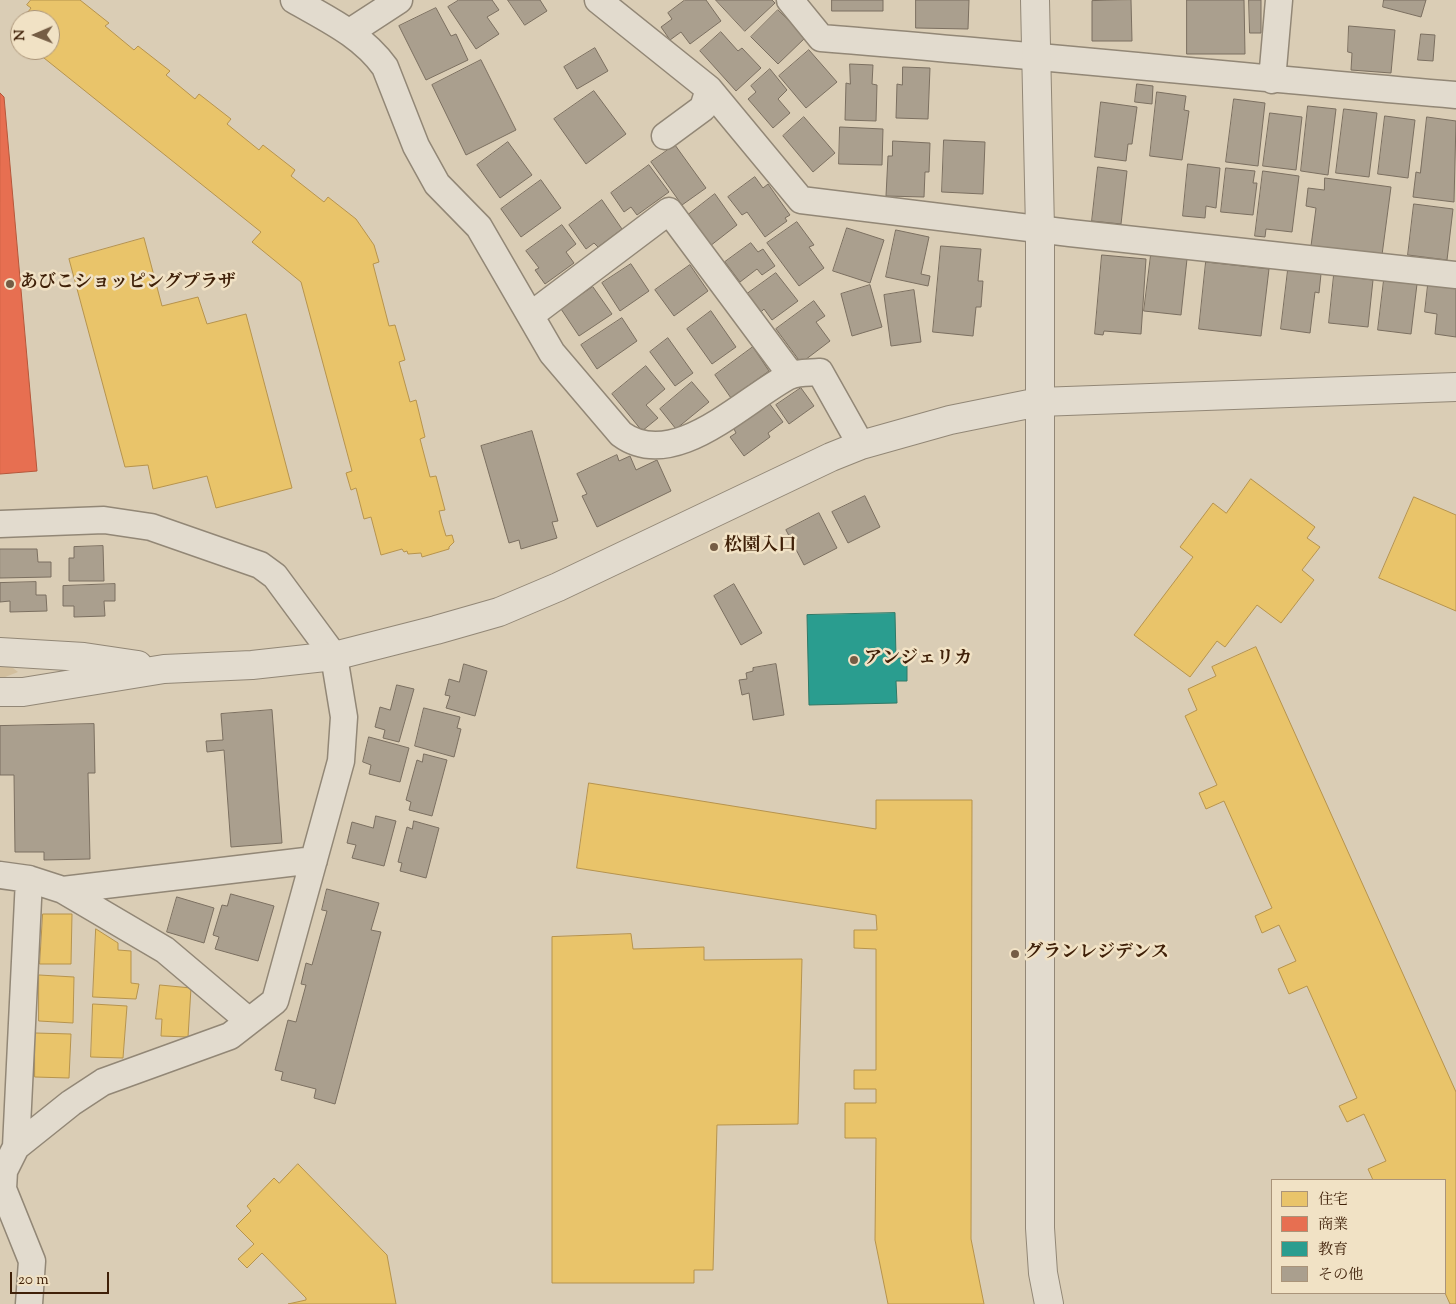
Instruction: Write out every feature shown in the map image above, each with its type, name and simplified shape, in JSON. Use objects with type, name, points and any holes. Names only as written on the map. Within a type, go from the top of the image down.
[{"type":"street","points":[[294,0],[350,32],[377,55],[384,67],[416,146],[437,184],[479,227],[552,353],[594,405],[621,434],[630,440],[645,445],[674,443],[700,433],[791,375],[820,372],[862,445]]},
{"type":"street","points":[[350,32],[399,0]]},
{"type":"street","points":[[598,0],[709,88],[801,200],[1040,230],[1456,275]]},
{"type":"street","points":[[790,0],[821,38],[1036,55],[1272,80],[1456,95]]},
{"type":"street","points":[[1035,0],[1040,230],[1040,1228],[1043,1273],[1049,1304]]},
{"type":"street","points":[[1272,80],[1279,0]]},
{"type":"street","points":[[665,136],[703,108],[709,88]]},
{"type":"street","points":[[531,315],[669,211],[791,375]]},
{"type":"street","points":[[0,692],[23,692],[164,669],[252,665],[334,656],[499,612],[558,588],[831,457],[862,445],[950,420],[1039,402],[1456,387]]},
{"type":"street","points":[[0,524],[104,520],[151,527],[260,565],[276,576],[334,656],[344,717],[341,761],[275,1001],[230,1036],[103,1082],[71,1103],[16,1147]]},
{"type":"street","points":[[0,652],[84,657],[164,669]]},
{"type":"street","points":[[63,890],[314,860]]},
{"type":"street","points":[[0,875],[29,879],[63,890],[165,950],[249,1021]]},
{"type":"street","points":[[29,879],[16,1147],[4,1171],[3,1190],[32,1261],[29,1304]]},
{"type":"shaded area","points":[[0,663],[8,664],[18,672],[0,679]]},
{"type":"building: 住宅","points":[[31,0],[80,0],[109,23],[105,26],[134,50],[138,46],[170,71],[166,75],[195,99],[199,94],[231,119],[227,124],[259,150],[263,145],[295,170],[291,176],[324,202],[328,197],[356,219],[374,245],[379,262],[373,264],[389,326],[395,325],[405,360],[399,362],[410,402],[416,400],[425,437],[420,439],[430,477],[436,476],[445,510],[439,511],[442,523],[446,536],[452,535],[454,542],[449,549],[422,557],[421,553],[408,554],[407,551],[404,552],[402,549],[381,555],[371,517],[364,519],[356,488],[351,490],[346,473],[352,471],[301,282],[252,242],[261,232],[46,60],[60,60],[60,10],[30,10],[31,8],[27,5]]},
{"type":"building: 住宅","points":[[144,238],[162,306],[198,297],[207,324],[246,314],[292,488],[216,508],[207,476],[153,489],[148,465],[125,467],[69,259]]},
{"type":"building: 住宅","points":[[1251,479],[1315,527],[1307,538],[1320,547],[1302,570],[1314,580],[1281,623],[1257,605],[1225,647],[1217,641],[1190,677],[1134,635],[1193,557],[1180,547],[1213,503],[1226,513]]},
{"type":"building: 住宅","points":[[1414,497],[1456,515],[1456,611],[1379,578]]},
{"type":"building: 住宅","points":[[1256,647],[1456,1092],[1456,1304],[1450,1304],[1445,1294],[1446,1179],[1373,1179],[1368,1169],[1386,1161],[1364,1114],[1347,1122],[1339,1106],[1357,1098],[1307,986],[1289,994],[1278,969],[1296,961],[1279,925],[1262,933],[1255,916],[1272,908],[1224,801],[1206,809],[1199,793],[1217,785],[1185,716],[1197,710],[1188,689],[1216,676],[1212,667]]},
{"type":"building: 住宅","points":[[589,783],[876,829],[876,800],[972,800],[971,1239],[984,1304],[888,1304],[875,1240],[876,1138],[845,1138],[845,1103],[876,1103],[876,1089],[854,1089],[854,1070],[876,1070],[876,949],[854,948],[854,930],[877,930],[876,915],[577,868]]},
{"type":"building: 住宅","points":[[43,914],[72,914],[71,964],[40,964]]},
{"type":"building: 住宅","points":[[96,929],[118,943],[118,950],[131,951],[131,983],[139,984],[136,999],[93,997]]},
{"type":"building: 住宅","points":[[631,934],[633,949],[704,947],[704,960],[802,959],[798,1124],[717,1125],[713,1270],[694,1270],[694,1283],[552,1283],[552,937]]},
{"type":"building: 住宅","points":[[39,975],[74,977],[73,1023],[39,1021]]},
{"type":"building: 住宅","points":[[160,985],[191,988],[188,1037],[161,1036],[162,1019],[156,1019]]},
{"type":"building: 住宅","points":[[93,1004],[127,1006],[123,1058],[91,1057]]},
{"type":"building: 住宅","points":[[35,1033],[71,1034],[69,1078],[35,1077]]},
{"type":"building: 住宅","points":[[298,1164],[387,1255],[396,1304],[288,1304],[306,1300],[306,1298],[262,1253],[247,1268],[238,1259],[254,1244],[236,1226],[251,1211],[247,1206],[274,1178],[279,1183]]},
{"type":"building: 商業","name":"あびこショッピングプラザ","points":[[0,93],[4,97],[37,471],[0,474]]},
{"type":"building: 教育","points":[[895,613],[896,658],[907,658],[907,681],[896,681],[897,703],[809,705],[807,615]]},
{"type":"building: その他","points":[[459,0],[492,0],[499,10],[487,17],[499,34],[476,49],[448,7]]},
{"type":"building: その他","points":[[508,0],[540,0],[547,11],[525,25]]},
{"type":"building: その他","points":[[685,0],[706,0],[721,21],[690,44],[681,32],[670,40],[661,27],[672,19],[668,13]]},
{"type":"building: その他","points":[[716,0],[772,0],[775,3],[745,31]]},
{"type":"building: その他","points":[[832,0],[883,0],[883,11],[832,11]]},
{"type":"building: その他","points":[[916,0],[969,0],[968,29],[916,28]]},
{"type":"building: その他","points":[[1131,0],[1132,41],[1092,41],[1092,1]]},
{"type":"building: その他","points":[[1187,0],[1244,0],[1245,54],[1187,54]]},
{"type":"building: その他","points":[[1249,0],[1261,0],[1261,33],[1250,33]]},
{"type":"building: その他","points":[[1384,0],[1426,0],[1421,17],[1383,7]]},
{"type":"building: その他","points":[[436,8],[451,36],[456,34],[468,60],[426,80],[399,26]]},
{"type":"building: その他","points":[[778,10],[806,37],[778,64],[751,37]]},
{"type":"building: その他","points":[[1349,26],[1395,30],[1391,73],[1351,70],[1352,53],[1348,52]]},
{"type":"building: その他","points":[[721,32],[738,51],[742,48],[761,68],[736,91],[700,51]]},
{"type":"building: その他","points":[[1421,34],[1435,35],[1433,61],[1418,60]]},
{"type":"building: その他","points":[[595,48],[608,71],[577,89],[564,67]]},
{"type":"building: その他","points":[[809,50],[837,82],[806,108],[779,76]]},
{"type":"building: その他","points":[[481,60],[516,130],[466,155],[432,85]]},
{"type":"building: その他","points":[[850,64],[873,65],[872,84],[877,85],[876,121],[845,120],[846,83],[850,84]]},
{"type":"building: その他","points":[[903,67],[930,68],[928,119],[896,118],[897,84],[902,85]]},
{"type":"building: その他","points":[[770,69],[787,90],[778,99],[790,113],[773,128],[748,99],[756,92],[751,86]]},
{"type":"building: その他","points":[[1137,84],[1153,86],[1152,104],[1135,102]]},
{"type":"building: その他","points":[[594,91],[626,134],[586,164],[554,119]]},
{"type":"building: その他","points":[[1157,92],[1186,96],[1184,110],[1189,111],[1182,160],[1150,156]]},
{"type":"building: その他","points":[[1234,99],[1265,103],[1258,166],[1226,162]]},
{"type":"building: その他","points":[[1101,102],[1137,107],[1132,144],[1128,144],[1126,161],[1095,157]]},
{"type":"building: その他","points":[[1308,106],[1336,109],[1328,175],[1301,171]]},
{"type":"building: その他","points":[[1344,109],[1377,113],[1369,177],[1336,173]]},
{"type":"building: その他","points":[[1270,113],[1302,117],[1296,170],[1263,166]]},
{"type":"building: その他","points":[[1385,116],[1415,120],[1408,178],[1378,174]]},
{"type":"building: その他","points":[[804,117],[835,153],[813,172],[783,136]]},
{"type":"building: その他","points":[[1427,117],[1456,121],[1454,202],[1413,197],[1416,172],[1420,173]]},
{"type":"building: その他","points":[[840,127],[883,129],[882,165],[839,164]]},
{"type":"building: その他","points":[[944,140],[985,142],[983,194],[942,192]]},
{"type":"building: その他","points":[[893,141],[930,143],[929,172],[925,172],[924,197],[886,196],[888,156],[892,156]]},
{"type":"building: その他","points":[[508,142],[532,175],[500,198],[477,165]]},
{"type":"building: その他","points":[[675,145],[706,188],[682,205],[651,162]]},
{"type":"building: その他","points":[[1188,164],[1220,168],[1216,208],[1206,206],[1205,218],[1183,216]]},
{"type":"building: その他","points":[[649,165],[669,192],[637,215],[631,207],[624,212],[611,193]]},
{"type":"building: その他","points":[[1098,167],[1127,171],[1121,224],[1092,221]]},
{"type":"building: その他","points":[[1226,168],[1255,171],[1253,183],[1257,183],[1253,215],[1221,212]]},
{"type":"building: その他","points":[[1263,171],[1299,176],[1292,232],[1266,229],[1265,237],[1255,236]]},
{"type":"building: その他","points":[[755,177],[763,188],[768,184],[790,215],[785,218],[787,221],[765,237],[747,212],[742,215],[728,197]]},
{"type":"building: その他","points":[[1325,178],[1391,187],[1382,255],[1311,246],[1316,208],[1306,206],[1308,188],[1324,190]]},
{"type":"building: その他","points":[[541,180],[561,208],[521,237],[501,209]]},
{"type":"building: その他","points":[[715,194],[737,225],[710,246],[688,215]]},
{"type":"building: その他","points":[[602,200],[622,229],[598,247],[594,243],[586,249],[569,225]]},
{"type":"building: その他","points":[[1414,204],[1453,209],[1447,260],[1408,255]]},
{"type":"building: その他","points":[[797,222],[814,245],[809,247],[824,268],[799,286],[767,243]]},
{"type":"building: その他","points":[[562,225],[576,244],[566,252],[574,263],[545,284],[535,270],[539,268],[526,251]]},
{"type":"building: その他","points":[[847,228],[884,240],[870,283],[833,271]]},
{"type":"building: その他","points":[[896,230],[929,237],[921,274],[930,276],[928,286],[886,277]]},
{"type":"building: その他","points":[[751,243],[758,252],[763,249],[775,266],[762,275],[757,269],[740,282],[725,262]]},
{"type":"building: その他","points":[[941,246],[981,249],[978,281],[983,281],[981,307],[976,307],[973,336],[933,332]]},
{"type":"building: その他","points":[[1102,255],[1146,259],[1141,334],[1104,331],[1103,335],[1095,334]]},
{"type":"building: その他","points":[[1151,255],[1187,259],[1181,315],[1144,311]]},
{"type":"building: その他","points":[[1206,262],[1269,269],[1261,336],[1199,329]]},
{"type":"building: その他","points":[[631,264],[649,291],[620,311],[602,283]]},
{"type":"building: その他","points":[[690,265],[708,291],[674,316],[655,290]]},
{"type":"building: その他","points":[[1288,270],[1321,274],[1319,293],[1315,292],[1310,333],[1281,329]]},
{"type":"building: その他","points":[[776,273],[798,301],[772,320],[764,309],[761,312],[747,294]]},
{"type":"building: その他","points":[[1334,275],[1373,280],[1368,327],[1329,323]]},
{"type":"building: その他","points":[[1384,280],[1417,284],[1411,334],[1378,330]]},
{"type":"building: その他","points":[[870,285],[882,327],[852,336],[841,294]]},
{"type":"building: その他","points":[[1428,285],[1456,288],[1456,337],[1435,334],[1437,314],[1425,312]]},
{"type":"building: その他","points":[[593,287],[612,314],[579,336],[561,309]]},
{"type":"building: その他","points":[[914,290],[921,342],[891,346],[884,295]]},
{"type":"building: その他","points":[[814,301],[825,316],[816,322],[830,341],[801,363],[776,329]]},
{"type":"building: その他","points":[[711,311],[736,347],[712,364],[687,329]]},
{"type":"building: その他","points":[[622,318],[637,341],[597,369],[581,345]]},
{"type":"building: その他","points":[[668,338],[693,373],[675,386],[650,352]]},
{"type":"building: その他","points":[[753,347],[769,371],[731,398],[715,375]]},
{"type":"building: その他","points":[[646,366],[665,389],[646,405],[658,418],[642,431],[612,394]]},
{"type":"building: その他","points":[[692,382],[709,402],[676,429],[660,409]]},
{"type":"building: その他","points":[[801,388],[814,406],[789,424],[776,405]]},
{"type":"building: その他","points":[[769,403],[783,422],[768,433],[770,437],[744,456],[730,437],[736,433],[734,429]]},
{"type":"building: その他","points":[[532,431],[558,521],[552,522],[557,538],[521,549],[519,540],[509,543],[481,446]]},
{"type":"building: その他","points":[[617,455],[619,461],[630,456],[636,470],[657,460],[671,491],[597,527],[582,496],[587,494],[577,474]]},
{"type":"building: その他","points":[[865,496],[880,527],[848,543],[832,512]]},
{"type":"building: その他","points":[[819,513],[837,548],[804,565],[786,530]]},
{"type":"building: その他","points":[[103,546],[104,581],[69,581],[69,558],[74,558],[74,547]]},
{"type":"building: その他","points":[[0,549],[37,549],[38,562],[51,562],[51,577],[0,578]]},
{"type":"building: その他","points":[[36,582],[36,595],[46,595],[47,611],[10,612],[10,601],[0,602],[0,583]]},
{"type":"building: その他","points":[[115,584],[115,601],[104,601],[105,616],[74,617],[74,606],[63,606],[63,586]]},
{"type":"building: その他","points":[[734,584],[762,633],[741,645],[714,596]]},
{"type":"building: その他","points":[[464,664],[487,671],[475,716],[446,708],[450,696],[445,695],[449,679],[459,682]]},
{"type":"building: その他","points":[[776,664],[784,715],[753,720],[749,693],[742,695],[739,680],[747,679],[746,673],[753,671],[753,668]]},
{"type":"building: その他","points":[[397,685],[414,689],[399,742],[383,738],[385,730],[375,727],[380,707],[390,710]]},
{"type":"building: その他","points":[[424,708],[460,717],[457,728],[461,729],[454,757],[415,746]]},
{"type":"building: その他","points":[[272,710],[282,843],[231,847],[224,750],[207,752],[206,741],[223,740],[221,714]]},
{"type":"building: その他","points":[[94,724],[95,773],[88,773],[90,859],[44,860],[44,852],[15,852],[14,775],[0,775],[0,726]]},
{"type":"building: その他","points":[[369,737],[409,748],[400,782],[369,774],[371,765],[363,762]]},
{"type":"building: その他","points":[[424,754],[447,760],[432,816],[409,810],[411,802],[406,800],[417,760],[422,762]]},
{"type":"building: その他","points":[[376,816],[396,821],[384,866],[352,858],[356,845],[347,843],[352,822],[373,828]]},
{"type":"building: その他","points":[[414,821],[439,828],[426,878],[400,871],[402,863],[398,862],[407,827],[412,829]]},
{"type":"building: その他","points":[[327,889],[379,903],[371,930],[381,932],[335,1104],[314,1098],[316,1089],[281,1080],[283,1072],[275,1070],[288,1020],[296,1022],[306,985],[301,984],[306,963],[312,965],[327,911],[322,910]]},
{"type":"building: その他","points":[[231,894],[274,906],[258,961],[215,949],[219,937],[213,935],[222,905],[227,906]]},
{"type":"building: その他","points":[[177,897],[214,908],[204,943],[167,932]]},
{"type":"place","name":"あびこショッピングプラザ","points":[[10,284]]},
{"type":"place","name":"松園入口","points":[[714,547]]},
{"type":"place","name":"アンジェリカ","points":[[854,660]]},
{"type":"place","name":"グランレジデンス","points":[[1015,954]]}]
